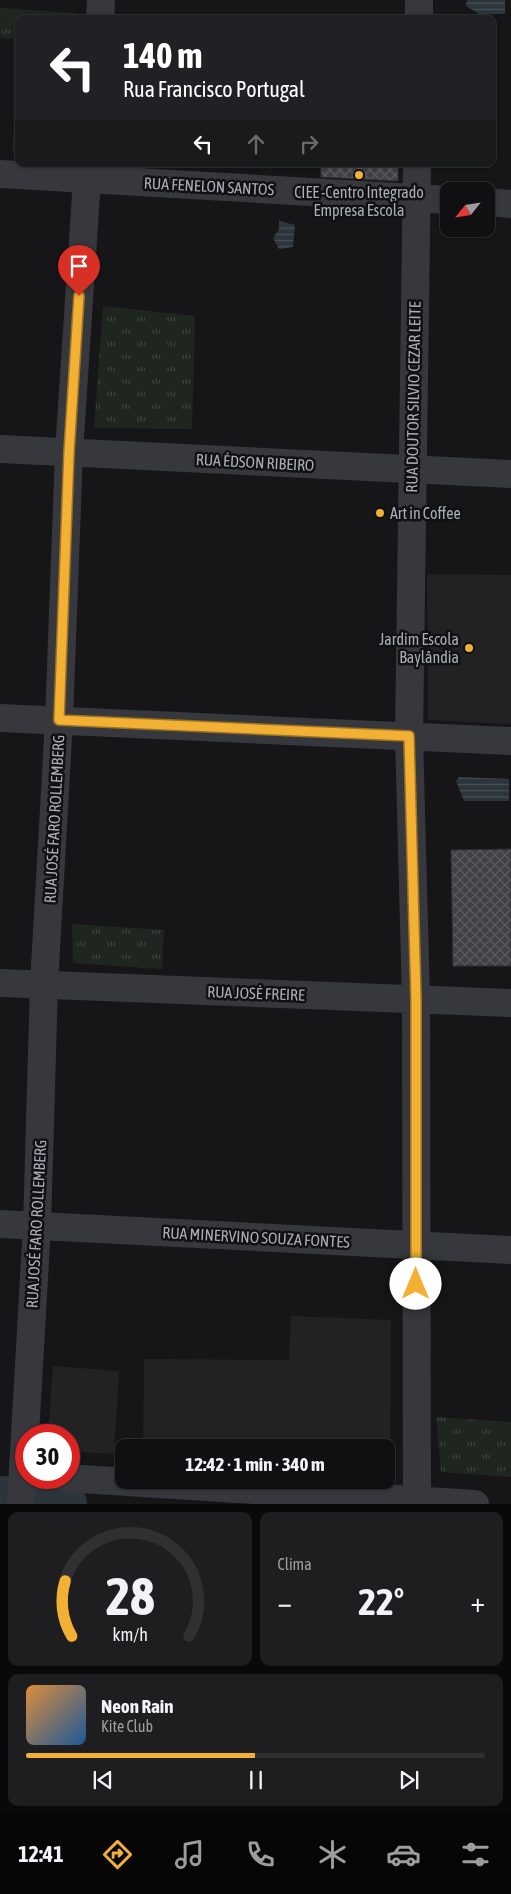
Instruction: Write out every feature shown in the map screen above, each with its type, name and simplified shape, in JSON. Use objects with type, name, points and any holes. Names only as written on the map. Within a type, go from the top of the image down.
[{"type":"street","points":[[100,15],[101,0]]},
{"type":"street","points":[[419,0],[419,15]]},
{"type":"street","name":"RUA DOUTOR SILVIO CEZAR LEITE","points":[[417,167],[409,736],[416,999],[417,1500]]},
{"type":"street","name":"RUA FENELON SANTOS","points":[[0,174],[88,171],[440,199]]},
{"type":"street","name":"RUA JOSÉ FARO ROLLEMBERG","points":[[23,1424],[38,1226],[44,985],[59,720],[69,452],[88,171]]},
{"type":"street","points":[[495,203],[511,204]]},
{"type":"street","name":"RUA ÉDSON RIBEIRO","points":[[0,449],[511,474]]},
{"type":"street","points":[[0,718],[511,742]]},
{"type":"street","name":"RUA JOSÉ FREIRE","points":[[0,984],[511,1003]]},
{"type":"street","name":"RUA MINERVINO SOUZA FONTES","points":[[0,1224],[511,1250]]},
{"type":"street","points":[[80,1479],[475,1504]]},
{"type":"shaded area","points":[[467,0],[505,0],[505,14],[479,14],[466,6]]},
{"type":"shaded area","points":[[279,221],[295,225],[293,247],[279,249],[273,238],[279,229]]},
{"type":"shaded area","name":"Jardim Escola Baylândia","points":[[427,574],[511,575],[511,724],[428,720]]},
{"type":"shaded area","points":[[459,777],[509,779],[509,801],[464,801],[456,781]]},
{"type":"shaded area","points":[[291,1316],[391,1320],[390,1439],[143,1439],[144,1359],[289,1360]]},
{"type":"shaded area","points":[[53,1366],[119,1371],[114,1454],[80,1452],[80,1424],[49,1424]]},
{"type":"green space","points":[[0,8],[77,13],[77,15],[15,15],[15,39],[0,38]]},
{"type":"green space","points":[[15,112],[15,151],[12,151]]},
{"type":"green space","points":[[103,306],[195,316],[192,429],[94,428]]},
{"type":"green space","points":[[72,924],[164,930],[162,969],[73,963]]},
{"type":"green space","points":[[436,1417],[511,1422],[511,1477],[441,1472]]},
{"type":"building","points":[[321,167],[398,167],[398,181],[321,177]]},
{"type":"building","points":[[511,849],[511,966],[453,966],[451,850]]},
{"type":"waterway","points":[[0,1499],[64,1504]]},
{"type":"place","name":"CIEE -Centro Integrado Empresa Escola","points":[[359,175]]},
{"type":"place","name":"Art in Coffee","points":[[380,513]]},
{"type":"place","name":"Jardim Escola Baylândia","points":[[469,648]]},
{"type":"route","points":[[79,296],[69,452],[59,720],[409,736],[416,999],[416,1284]]}]
